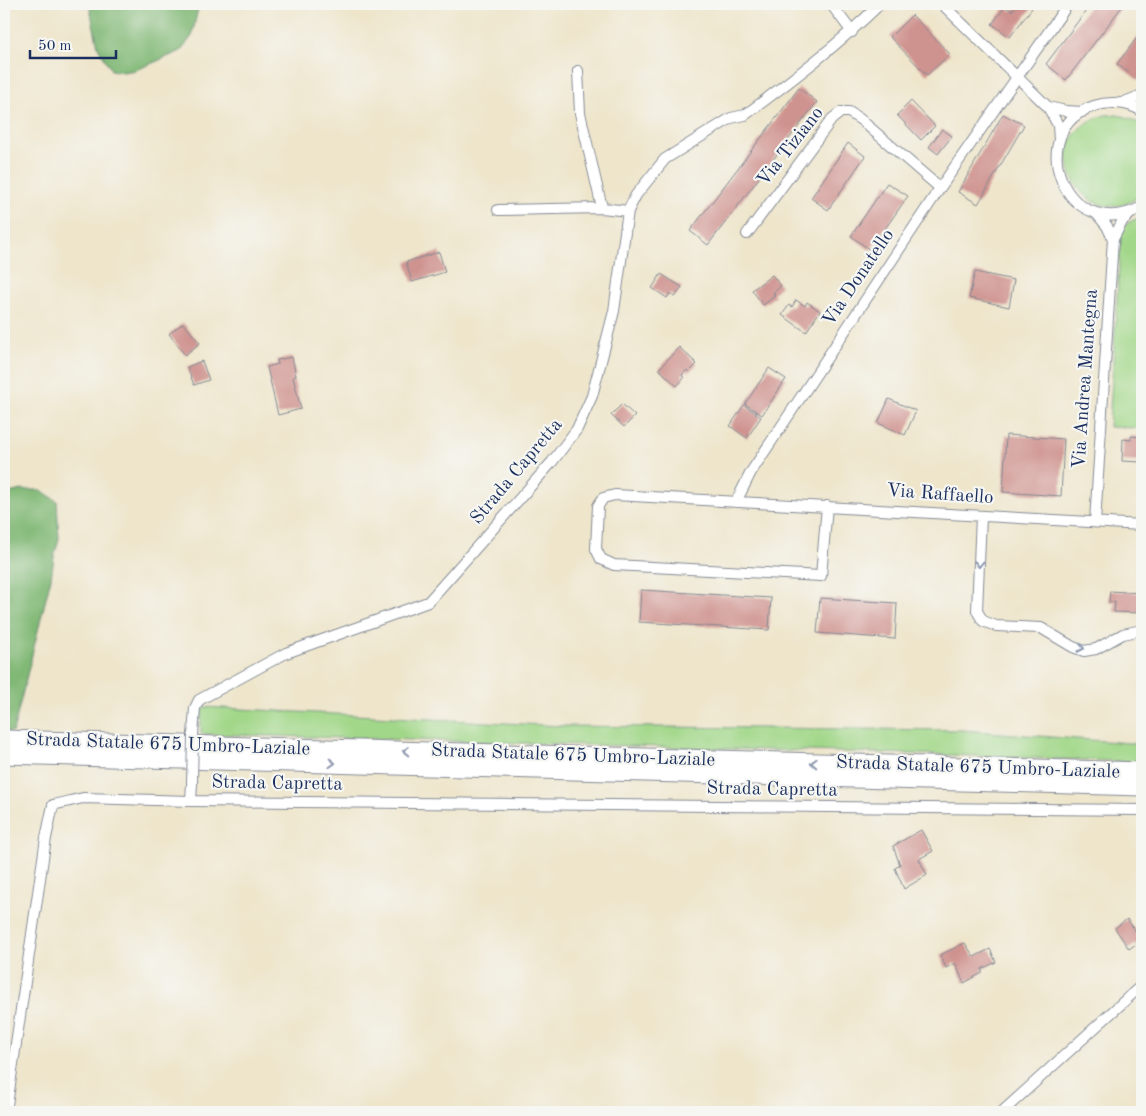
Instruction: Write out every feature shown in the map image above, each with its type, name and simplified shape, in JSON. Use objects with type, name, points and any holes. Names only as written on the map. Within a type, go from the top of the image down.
[{"type":"highway","name":"Strada Statale 675 Umbro-Laziale","points":[[4,740],[1142,772]]},
{"type":"highway","name":"Strada Statale 675 Umbro-Laziale","points":[[4,754],[1142,786]]},
{"type":"street","points":[[831,4],[852,32]]},
{"type":"street","name":"Strada Capretta","points":[[191,801],[195,708],[200,700],[286,653],[428,602],[564,449],[577,429],[592,396],[614,311],[628,211],[636,195],[665,159],[731,118],[745,115],[852,32],[880,4]]},
{"type":"street","points":[[942,4],[1048,107],[1058,125],[1059,143],[1056,162],[1058,172],[1065,190],[1078,204],[1096,213],[1115,215],[1138,209]]},
{"type":"street","name":"Via Donatello","points":[[736,502],[750,472],[1016,76],[1068,4]]},
{"type":"street","points":[[578,71],[580,114],[602,208]]},
{"type":"street","points":[[1059,143],[1067,126],[1082,112],[1100,104],[1121,103],[1142,95]]},
{"type":"street","points":[[1121,103],[1142,111]]},
{"type":"street","points":[[1048,107],[1082,112]]},
{"type":"street","name":"Via Tiziano","points":[[747,234],[832,119],[841,112],[849,112],[861,120],[940,188]]},
{"type":"street","points":[[498,210],[602,208],[628,211]]},
{"type":"street","name":"Via Andrea Mantegna","points":[[1095,522],[1113,239],[1118,226],[1138,209]]},
{"type":"street","points":[[1096,213],[1107,226],[1113,239]]},
{"type":"street","name":"Via Raffaello","points":[[827,506],[821,576],[614,564],[601,559],[596,549],[598,506],[603,498],[616,495],[827,506],[1142,525]]},
{"type":"street","points":[[981,516],[978,611],[983,621],[996,626],[1041,628],[1084,651],[1096,649],[1123,634],[1142,630]]},
{"type":"street","name":"Strada Capretta","points":[[6,1112],[46,838],[53,805],[83,798],[191,801],[1142,810]]},
{"type":"street","points":[[1002,1112],[1142,985]]},
{"type":"green space","points":[[89,4],[199,4],[192,36],[181,51],[136,70],[123,72],[111,70],[98,47]]},
{"type":"green space","points":[[1106,115],[1125,117],[1134,120],[1142,126],[1142,194],[1121,205],[1101,205],[1085,195],[1073,180],[1068,161],[1070,142],[1083,126]]},
{"type":"green space","points":[[1142,215],[1142,428],[1109,427],[1121,236],[1126,224]]},
{"type":"green space","points":[[22,490],[41,490],[57,501],[59,539],[13,732],[4,732],[4,494]]},
{"type":"green space","points":[[203,707],[562,726],[962,730],[1142,744],[1142,762],[201,734]]},
{"type":"building","points":[[1014,4],[1035,4],[1010,37],[992,24],[1005,7],[1012,11],[1016,6]]},
{"type":"building","points":[[1091,4],[1124,4],[1066,80],[1046,64]]},
{"type":"building","points":[[912,15],[950,54],[927,75],[890,37]]},
{"type":"building","points":[[1142,31],[1142,75],[1138,80],[1117,64]]},
{"type":"building","points":[[799,88],[817,102],[708,245],[690,231]]},
{"type":"building","points":[[911,101],[935,126],[921,140],[897,115]]},
{"type":"building","points":[[1003,114],[1024,125],[978,204],[958,192]]},
{"type":"building","points":[[942,129],[952,136],[938,154],[929,147]]},
{"type":"building","points":[[848,143],[865,156],[828,210],[811,198]]},
{"type":"building","points":[[887,183],[908,196],[870,250],[851,236]]},
{"type":"building","points":[[439,252],[445,272],[412,282],[406,262]]},
{"type":"building","points":[[975,272],[1014,280],[1009,307],[969,298]]},
{"type":"building","points":[[661,274],[682,287],[675,297],[670,293],[667,298],[652,288]]},
{"type":"building","points":[[772,275],[781,286],[773,293],[775,296],[763,305],[752,290]]},
{"type":"building","points":[[796,300],[805,306],[807,302],[820,311],[806,332],[782,315],[789,305],[792,307]]},
{"type":"building","points":[[183,323],[200,343],[185,355],[169,334]]},
{"type":"building","points":[[679,347],[697,364],[689,372],[687,370],[682,375],[684,378],[677,386],[659,369]]},
{"type":"building","points":[[292,357],[296,376],[293,377],[301,409],[278,415],[267,367],[278,364],[277,360]]},
{"type":"building","points":[[202,361],[209,380],[194,385],[187,367]]},
{"type":"building","points":[[769,368],[786,379],[762,415],[745,404]]},
{"type":"building","points":[[889,399],[916,411],[905,435],[878,423]]},
{"type":"building","points":[[622,404],[635,416],[624,427],[611,415]]},
{"type":"building","points":[[744,405],[761,417],[747,438],[730,426]]},
{"type":"building","points":[[1006,435],[1064,439],[1061,496],[1003,492]]},
{"type":"building","points":[[1131,436],[1142,437],[1142,462],[1122,461],[1123,439],[1131,440]]},
{"type":"building","points":[[641,590],[771,598],[769,630],[639,622]]},
{"type":"building","points":[[1110,591],[1142,593],[1142,613],[1114,612],[1115,602],[1109,602]]},
{"type":"building","points":[[820,598],[897,603],[895,639],[817,633]]},
{"type":"building","points":[[921,830],[933,851],[919,859],[927,875],[904,889],[895,868],[900,865],[893,846]]},
{"type":"building","points":[[1127,919],[1142,940],[1129,949],[1115,928]]},
{"type":"building","points":[[965,943],[974,957],[990,949],[996,962],[982,969],[982,973],[964,983],[955,963],[946,968],[940,955]]}]
